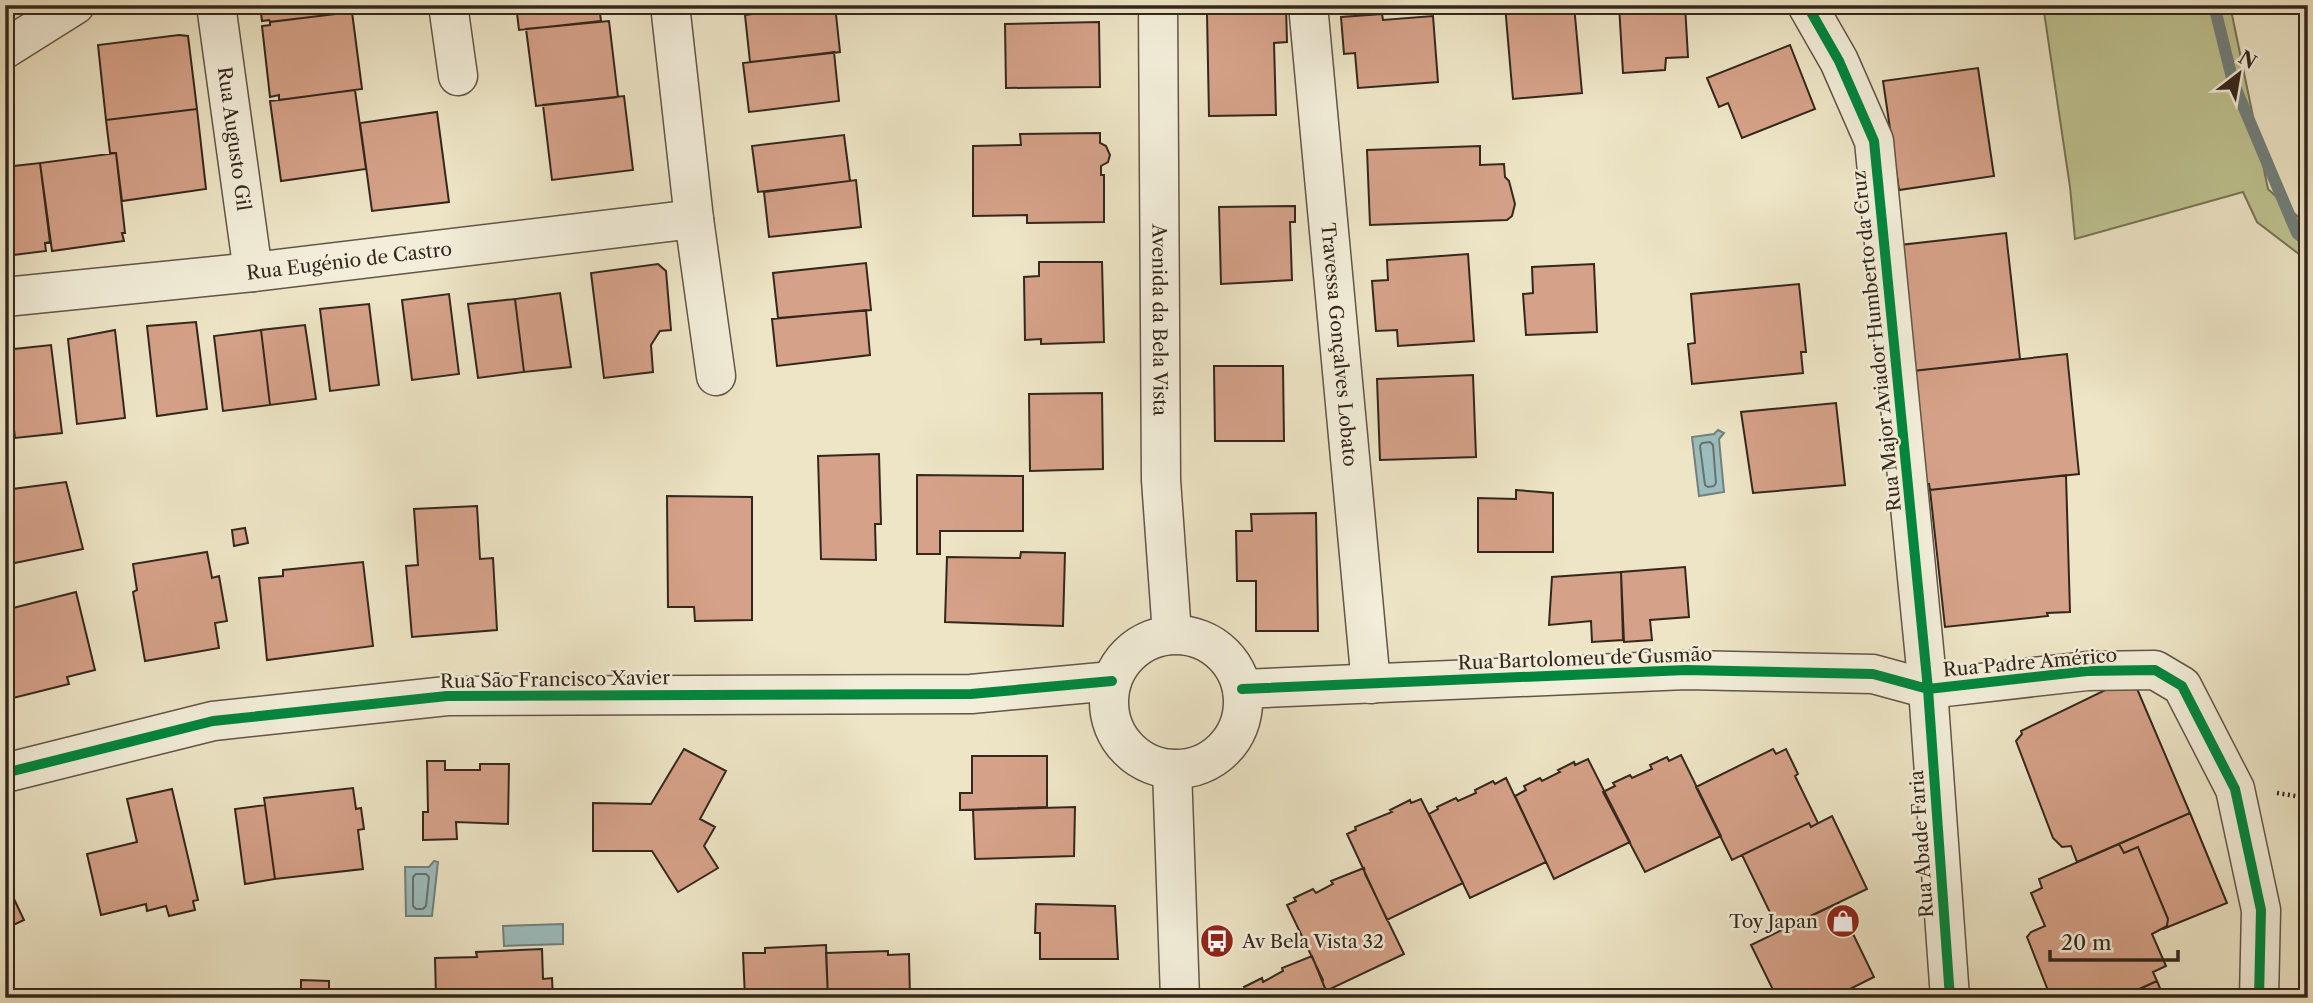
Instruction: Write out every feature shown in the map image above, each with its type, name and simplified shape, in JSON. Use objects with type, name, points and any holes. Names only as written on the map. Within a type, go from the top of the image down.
[{"type":"street","points":[[5,49],[75,5]]},
{"type":"street","name":"Rua Augusto Gil","points":[[216,5],[253,272]]},
{"type":"street","points":[[448,5],[458,76]]},
{"type":"street","points":[[670,5],[694,219],[716,376]]},
{"type":"street","name":"Avenida da Bela Vista","points":[[1158,5],[1161,480],[1172,634]]},
{"type":"street","name":"Travessa Gonçalves Lobato","points":[[1308,5],[1371,684]]},
{"type":"street","name":"Rua Major Aviador Humberto da Cruz","points":[[1807,5],[1839,61],[1874,141],[1928,689]]},
{"type":"street","name":"Rua Eugénio de Castro","points":[[5,296],[253,272],[694,219]]},
{"type":"street","points":[[1172,634],[1191,636],[1209,643],[1224,655],[1236,671],[1242,689],[1243,710],[1238,730],[1227,746],[1211,759],[1192,767],[1172,769],[1152,764],[1134,755],[1111,722],[1108,702],[1112,681],[1120,663],[1151,639],[1172,634]]},
{"type":"street","name":"Rua Bartolomeu de Gusmão","points":[[1242,689],[1686,670],[1873,674],[1928,689]]},
{"type":"street","name":"Rua Padre Américo","points":[[1928,689],[2087,671],[2155,670],[2182,686],[2235,789],[2261,910],[2259,998]]},
{"type":"street","name":"Rua São Francisco Xavier","points":[[5,773],[213,721],[447,696],[971,694],[1112,681]]},
{"type":"street","name":"Rua Abade Faria","points":[[1928,689],[1950,998]]},
{"type":"street","points":[[1172,769],[1180,998]]},
{"type":"path","points":[[2300,5],[2308,34]]},
{"type":"green space","points":[[2043,5],[2230,5],[2268,189],[2308,226],[2308,261],[2257,222],[2243,192],[2075,239]]},
{"type":"water","points":[[1718,430],[1724,433],[1719,439],[1724,492],[1699,496],[1692,437],[1714,434]]},
{"type":"water","points":[[434,861],[438,862],[432,916],[406,916],[405,867],[429,867]]},
{"type":"water","points":[[563,924],[563,944],[504,946],[503,926]]},
{"type":"building","points":[[260,5],[351,5],[352,12],[270,22],[262,21]]},
{"type":"building","points":[[516,5],[599,5],[601,21],[519,30]]},
{"type":"building","points":[[835,5],[840,52],[750,62],[745,15]]},
{"type":"building","points":[[1505,5],[1574,5],[1582,93],[1513,99]]},
{"type":"building","points":[[1619,5],[1685,5],[1688,57],[1666,58],[1665,70],[1623,73]]},
{"type":"building","points":[[1286,7],[1287,42],[1274,43],[1276,115],[1209,116],[1207,14],[1259,12],[1259,8]]},
{"type":"building","points":[[352,12],[362,89],[279,100],[279,95],[270,97],[262,26],[270,25],[270,22]]},
{"type":"building","points":[[1382,14],[1383,20],[1433,16],[1438,82],[1358,88],[1355,53],[1344,54],[1341,17]]},
{"type":"building","points":[[609,21],[618,97],[536,106],[526,29]]},
{"type":"building","points":[[1099,22],[1100,87],[1006,88],[1005,24]]},
{"type":"building","points":[[188,36],[197,109],[106,120],[98,45]]},
{"type":"building","points":[[1790,45],[1815,109],[1742,138],[1728,103],[1719,107],[1707,78]]},
{"type":"building","points":[[834,52],[839,101],[749,112],[743,63]]},
{"type":"building","points":[[1978,68],[1994,176],[1899,190],[1883,81]]},
{"type":"building","points":[[355,90],[366,169],[281,181],[270,101]]},
{"type":"building","points":[[624,96],[633,170],[552,180],[543,105]]},
{"type":"building","points":[[197,109],[206,189],[122,201],[116,153],[110,153],[106,120]]},
{"type":"building","points":[[437,112],[449,202],[372,211],[360,123]]},
{"type":"building","points":[[1100,133],[1100,143],[1106,146],[1110,155],[1108,162],[1101,166],[1101,175],[1104,175],[1104,222],[1027,223],[1027,215],[973,216],[973,146],[1021,145],[1020,134]]},
{"type":"building","points":[[844,135],[850,181],[758,192],[752,146]]},
{"type":"building","points":[[1480,146],[1480,165],[1504,164],[1505,177],[1509,181],[1515,204],[1512,216],[1507,220],[1370,225],[1367,150]]},
{"type":"building","points":[[116,153],[124,241],[52,251],[40,163]]},
{"type":"building","points":[[40,163],[50,242],[45,243],[46,251],[5,256],[5,167]]},
{"type":"building","points":[[856,180],[861,227],[769,237],[764,192]]},
{"type":"building","points":[[1295,206],[1295,222],[1290,222],[1292,280],[1221,284],[1219,207]]},
{"type":"building","points":[[2006,233],[2020,359],[1913,371],[1900,245]]},
{"type":"building","points":[[1468,254],[1474,341],[1398,346],[1397,330],[1376,331],[1372,281],[1388,280],[1387,260]]},
{"type":"building","points":[[1039,262],[1102,262],[1104,342],[1041,344],[1041,339],[1025,340],[1024,277],[1039,276]]},
{"type":"building","points":[[866,263],[871,310],[778,318],[773,273]]},
{"type":"building","points":[[658,264],[666,271],[671,330],[660,331],[651,345],[653,372],[604,378],[591,273]]},
{"type":"building","points":[[1594,264],[1597,332],[1526,335],[1523,294],[1533,293],[1532,267]]},
{"type":"building","points":[[1799,284],[1806,352],[1801,352],[1803,373],[1692,384],[1688,344],[1695,343],[1691,294]]},
{"type":"building","points":[[560,293],[571,367],[524,372],[515,299]]},
{"type":"building","points":[[449,294],[459,374],[412,380],[402,300]]},
{"type":"building","points":[[515,299],[524,372],[478,378],[468,304]]},
{"type":"building","points":[[369,304],[379,385],[330,391],[320,309]]},
{"type":"building","points":[[866,310],[870,355],[777,366],[772,319]]},
{"type":"building","points":[[196,322],[207,409],[157,416],[147,326]]},
{"type":"building","points":[[305,325],[316,399],[270,405],[261,330]]},
{"type":"building","points":[[115,330],[125,418],[77,424],[68,339]]},
{"type":"building","points":[[261,330],[270,405],[223,411],[214,336]]},
{"type":"building","points":[[51,345],[62,433],[15,438],[5,350]]},
{"type":"building","points":[[5,354],[14,430],[5,431]]},
{"type":"building","points":[[2067,354],[2079,474],[1930,490],[1929,484],[1926,484],[1913,371]]},
{"type":"building","points":[[1214,366],[1283,366],[1284,441],[1215,441]]},
{"type":"building","points":[[1473,375],[1476,457],[1380,460],[1377,379]]},
{"type":"building","points":[[1102,393],[1103,469],[1030,471],[1029,394]]},
{"type":"building","points":[[1836,403],[1845,485],[1753,493],[1741,412]]},
{"type":"building","points":[[879,454],[881,524],[875,524],[876,560],[821,559],[818,456]]},
{"type":"building","points":[[917,475],[1023,476],[1023,531],[940,531],[940,554],[917,554]]},
{"type":"building","points":[[2066,475],[2070,612],[1945,627],[1930,490]]},
{"type":"building","points":[[66,482],[83,549],[5,565],[5,490]]},
{"type":"building","points":[[1516,490],[1553,493],[1553,552],[1478,552],[1478,498],[1516,499]]},
{"type":"building","points":[[667,496],[752,497],[752,620],[695,621],[694,607],[668,607]]},
{"type":"building","points":[[477,506],[480,559],[493,558],[497,630],[412,637],[406,566],[418,565],[414,509]]},
{"type":"building","points":[[1316,513],[1318,631],[1256,631],[1256,581],[1237,581],[1236,531],[1252,531],[1251,514]]},
{"type":"building","points":[[245,528],[248,543],[234,546],[232,530]]},
{"type":"building","points":[[207,552],[212,578],[219,576],[227,621],[215,623],[219,648],[145,661],[133,592],[137,590],[133,564]]},
{"type":"building","points":[[1021,552],[1065,553],[1063,626],[945,622],[947,557],[1020,558]]},
{"type":"building","points":[[363,562],[373,646],[267,660],[259,578],[283,576],[283,570]]},
{"type":"building","points":[[1685,567],[1689,617],[1650,620],[1652,640],[1624,642],[1621,572]]},
{"type":"building","points":[[1621,572],[1623,640],[1592,642],[1591,621],[1549,625],[1552,577]]},
{"type":"building","points":[[76,592],[95,670],[67,677],[69,684],[5,700],[5,610]]},
{"type":"building","points":[[2132,677],[2190,813],[2077,862],[2071,846],[2062,847],[2053,838],[2016,741],[2022,734],[2021,731]]},
{"type":"building","points":[[684,749],[726,771],[700,819],[715,827],[704,846],[718,868],[678,892],[652,851],[593,851],[593,803],[651,804]]},
{"type":"building","points":[[1773,749],[1776,754],[1786,749],[1798,774],[1795,776],[1818,823],[1811,827],[1809,823],[1732,860],[1696,787]]},
{"type":"building","points":[[1681,755],[1721,836],[1645,872],[1603,792],[1615,786],[1613,783],[1630,775],[1632,778],[1652,769],[1650,765],[1667,757],[1669,761]]},
{"type":"building","points":[[972,756],[1047,756],[1047,807],[960,810],[960,793],[972,793]]},
{"type":"building","points":[[1588,759],[1630,842],[1554,879],[1515,796],[1526,790],[1524,786],[1540,778],[1542,781],[1574,762],[1575,765]]},
{"type":"building","points":[[427,761],[445,761],[445,770],[480,770],[480,764],[509,764],[508,824],[456,822],[457,839],[423,840],[423,812],[428,812]]},
{"type":"building","points":[[1506,778],[1546,862],[1470,898],[1429,814],[1456,798],[1458,801],[1493,781],[1495,784]]},
{"type":"building","points":[[353,788],[356,809],[361,808],[364,829],[358,830],[363,869],[275,879],[264,798]]},
{"type":"building","points":[[172,789],[198,900],[193,901],[195,910],[169,916],[166,906],[147,911],[146,904],[101,915],[87,854],[137,842],[127,799]]},
{"type":"building","points":[[1421,799],[1463,883],[1387,920],[1347,834],[1356,830],[1355,827],[1392,812],[1390,810],[1410,800],[1411,803]]},
{"type":"building","points":[[265,805],[275,879],[245,884],[235,809]]},
{"type":"building","points":[[1075,807],[1074,856],[975,859],[973,810]]},
{"type":"building","points":[[2190,813],[2227,903],[2163,929],[2167,926],[2168,919],[2138,847],[2124,853],[2119,844]]},
{"type":"building","points":[[1832,816],[1867,889],[1779,931],[1742,855],[1809,823],[1811,827]]},
{"type":"building","points":[[2119,844],[2124,853],[2138,847],[2168,919],[2167,926],[2152,934],[2166,966],[2153,972],[2157,981],[2119,998],[2051,998],[2027,937],[2031,932],[2045,926],[2031,893],[2042,888],[2039,879]]},
{"type":"building","points":[[1364,868],[1404,954],[1326,991],[1287,905],[1296,901],[1294,898],[1313,889],[1316,893],[1333,884],[1331,881]]},
{"type":"building","points":[[5,880],[24,920],[5,929]]},
{"type":"building","points":[[1838,903],[1874,977],[1832,998],[1777,998],[1751,945]]},
{"type":"building","points":[[1036,904],[1115,906],[1118,959],[1040,959],[1040,933],[1035,933]]},
{"type":"building","points":[[1212,930],[1223,930],[1223,954],[1212,955]]},
{"type":"building","points":[[826,945],[828,998],[745,998],[743,953],[765,953],[765,948]]},
{"type":"building","points":[[542,949],[543,979],[552,978],[553,998],[436,998],[435,958],[477,957],[476,952]]},
{"type":"building","points":[[888,951],[888,955],[909,954],[910,998],[828,998],[826,953]]},
{"type":"building","points":[[1312,956],[1329,998],[1239,998],[1237,994],[1246,990],[1244,987],[1262,978],[1263,982],[1283,971],[1282,968]]},
{"type":"building","points":[[301,980],[329,981],[329,993],[362,992],[362,998],[301,998]]},
{"type":"building","points":[[2157,981],[2164,998],[2119,998],[2131,993]]},
{"type":"building","points":[[669,992],[669,998],[601,998],[601,995]]},
{"type":"waterway","points":[[2214,5],[2233,82],[2297,233],[2308,242]]},
{"type":"cycle path","points":[[1807,5],[1839,61],[1874,141],[1928,689],[1950,998]]},
{"type":"cycle path","points":[[1242,689],[1686,670],[1873,674],[1928,689],[2087,671],[2155,670],[2182,686],[2235,789],[2261,910],[2259,998]]},
{"type":"cycle path","points":[[5,773],[213,721],[447,696],[971,694],[1112,681]]},
{"type":"place","name":"Toy Japan","points":[[1843,921]]},
{"type":"place","name":"Av Bela Vista 32","points":[[1217,941]]}]
